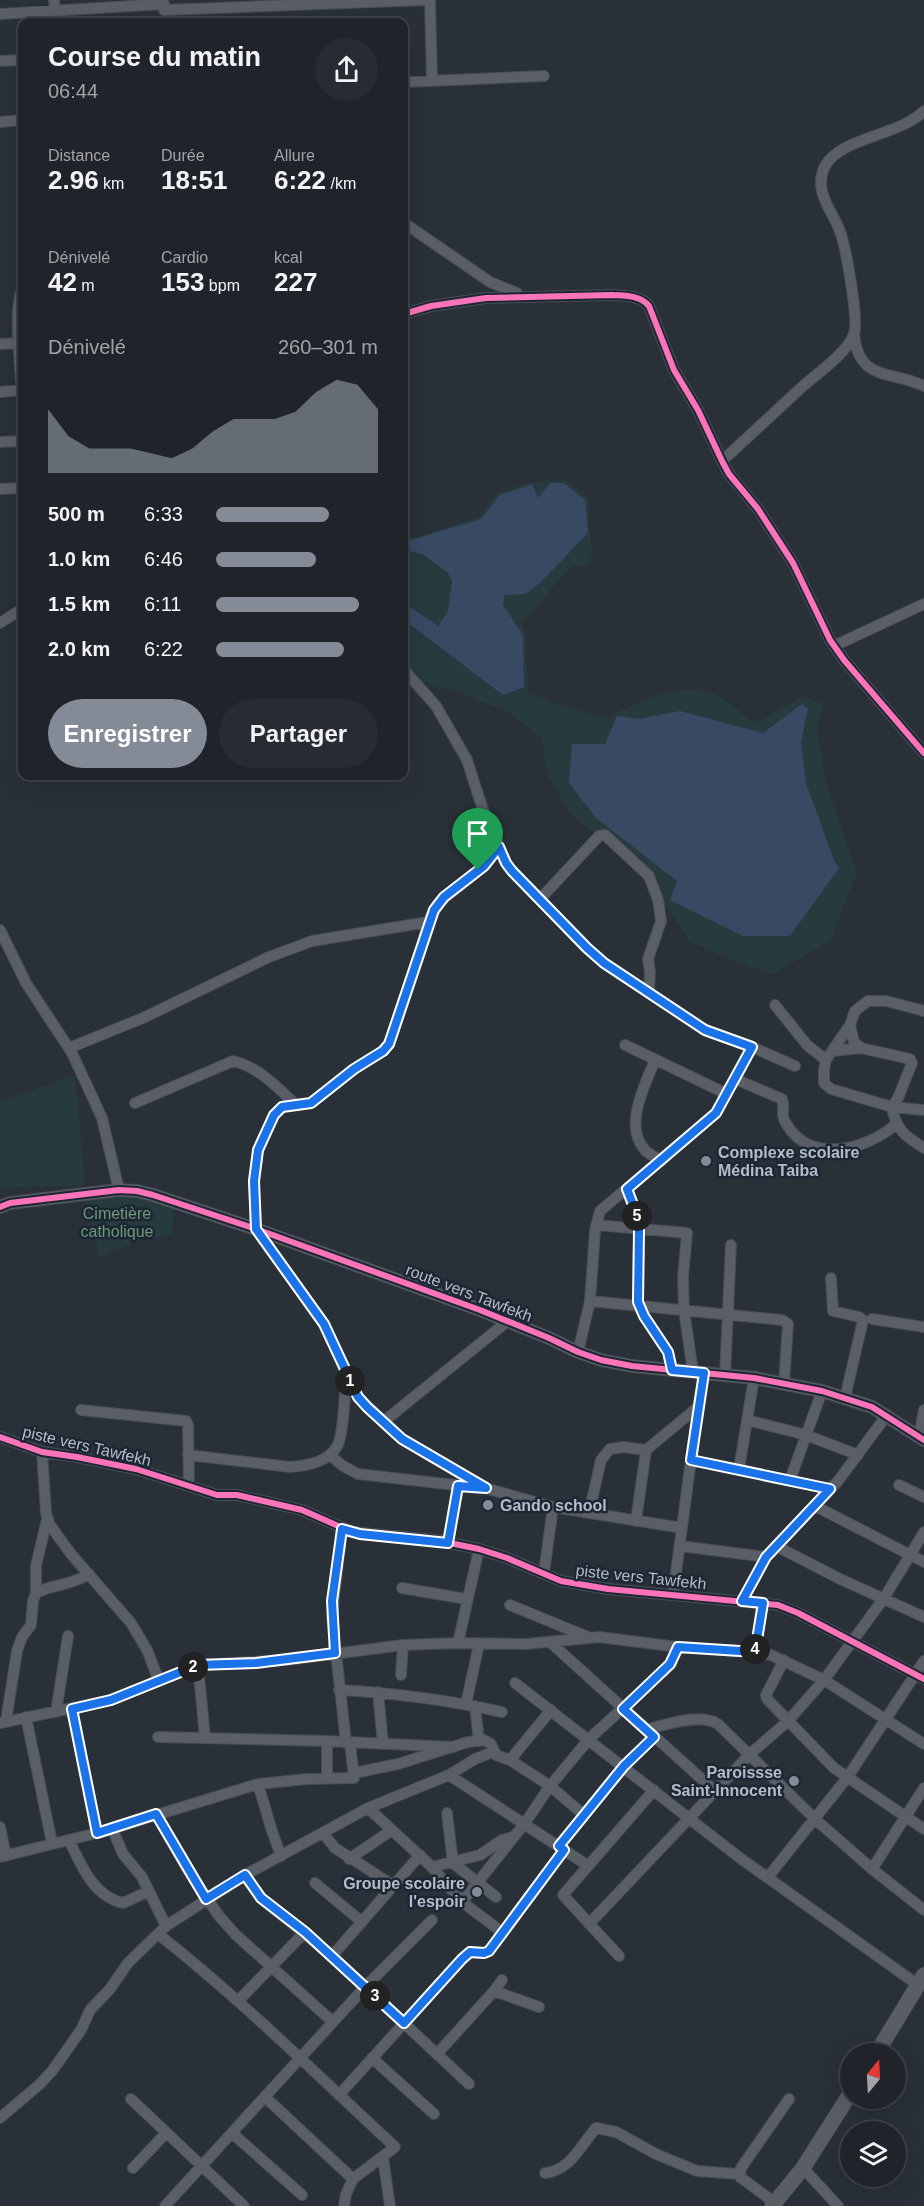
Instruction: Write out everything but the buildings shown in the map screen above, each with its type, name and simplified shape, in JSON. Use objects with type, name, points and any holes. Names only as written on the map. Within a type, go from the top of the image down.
[{"type":"main road","points":[[883,2043],[921,1980]]},
{"type":"main road","points":[[774,2204],[803,2168],[840,2109]]},
{"type":"street","points":[[0,14],[55,5],[424,0]]},
{"type":"street","points":[[430,0],[432,81]]},
{"type":"street","points":[[0,61],[18,60]]},
{"type":"street","points":[[408,82],[544,76]]},
{"type":"street","points":[[924,111],[893,131],[863,140],[843,149],[830,159],[824,170],[822,197],[835,220],[843,243],[859,357],[869,368],[879,373],[924,386]]},
{"type":"street","points":[[0,122],[18,120]]},
{"type":"street","points":[[408,225],[490,282],[526,296]]},
{"type":"street","points":[[408,313],[431,306],[486,298],[526,296],[612,295],[627,296],[646,302],[674,370],[698,410],[729,474],[758,509],[793,563],[834,646],[924,753]]},
{"type":"street","points":[[722,460],[838,355],[854,334]]},
{"type":"street","points":[[0,344],[18,343]]},
{"type":"street","points":[[838,355],[859,357]]},
{"type":"street","points":[[0,392],[18,391]]},
{"type":"street","points":[[0,442],[18,441]]},
{"type":"street","points":[[0,489],[18,488]]},
{"type":"street","points":[[834,646],[924,604]]},
{"type":"street","points":[[0,623],[18,612]]},
{"type":"street","points":[[408,674],[436,706],[467,760],[482,807],[508,867],[587,948],[604,963],[705,1030],[795,1066]]},
{"type":"street","points":[[540,899],[599,836],[605,835],[649,876],[658,900],[661,921],[648,959],[649,992]]},
{"type":"street","points":[[486,1488],[402,1439],[358,1397],[324,1324],[256,1229],[254,1181],[258,1150],[274,1115],[282,1107],[311,1103],[354,1069],[383,1051],[389,1044],[421,950],[428,922],[438,903],[484,866],[499,847]]},
{"type":"street","points":[[69,1048],[143,1018],[269,957],[312,941],[428,922]]},
{"type":"street","points":[[0,930],[26,983],[69,1048],[102,1118],[120,1190]]},
{"type":"street","points":[[924,1011],[886,1001],[868,1001],[855,1011],[850,1025],[829,1056],[824,1069],[824,1083],[831,1089],[892,1107],[924,1110]]},
{"type":"street","points":[[775,1005],[807,1045],[829,1056],[861,1048],[910,1059],[912,1063],[892,1107],[895,1125],[910,1140],[924,1148]]},
{"type":"street","points":[[850,1025],[854,1042],[861,1048]]},
{"type":"street","points":[[625,1045],[727,1094]]},
{"type":"street","points":[[578,1352],[590,1301],[596,1225],[600,1211],[716,1113],[752,1047]]},
{"type":"street","points":[[655,1060],[644,1087],[636,1118],[636,1129],[641,1144],[647,1152],[661,1161]]},
{"type":"street","points":[[135,1103],[233,1061],[259,1072],[296,1105]]},
{"type":"street","points":[[735,1079],[782,1099],[784,1103],[781,1114],[787,1126],[802,1142],[821,1148],[839,1150],[853,1147],[895,1125]]},
{"type":"street","points":[[627,1189],[637,1215],[639,1230],[638,1302],[668,1352],[672,1370]]},
{"type":"street","name":"route vers Tawfekh","points":[[0,1207],[10,1203],[120,1190],[153,1195],[256,1229],[508,1321],[601,1360],[632,1366],[754,1378],[822,1391],[886,1415],[921,1439]]},
{"type":"street","points":[[596,1225],[687,1233],[683,1277],[684,1310],[698,1373],[698,1407],[673,1595]]},
{"type":"street","points":[[725,1375],[731,1245]]},
{"type":"street","points":[[831,1278],[833,1311],[863,1320],[845,1398]]},
{"type":"street","points":[[590,1301],[773,1318],[788,1324],[784,1383]]},
{"type":"street","points":[[872,1319],[924,1327]]},
{"type":"street","points":[[383,1422],[508,1321]]},
{"type":"street","points":[[188,1455],[290,1467],[303,1466],[330,1455],[339,1444],[346,1373]]},
{"type":"street","points":[[739,1470],[754,1378]]},
{"type":"street","points":[[790,1480],[822,1391]]},
{"type":"street","points":[[636,1521],[646,1450],[698,1407]]},
{"type":"street","points":[[81,1410],[183,1420],[188,1425],[189,1485]]},
{"type":"street","points":[[921,1439],[924,1410]]},
{"type":"street","points":[[742,1601],[766,1557],[830,1489],[858,1455],[886,1415]]},
{"type":"street","points":[[747,1420],[806,1435],[858,1455]]},
{"type":"street","name":"piste vers Tawfekh","points":[[0,1437],[42,1452],[101,1461],[217,1495],[237,1495],[302,1510],[342,1529],[360,1534],[448,1543],[478,1549],[574,1584],[763,1603],[798,1613],[920,1677]]},
{"type":"street","points":[[589,1513],[601,1460],[610,1449],[623,1447],[646,1450]]},
{"type":"street","points":[[42,1452],[47,1519],[36,1566],[36,1593],[31,1624],[22,1637],[17,1651],[3,1722],[111,1700],[198,1665],[256,1663],[403,1645],[551,1643],[599,1637],[678,1647],[755,1652],[784,1660],[824,1680],[924,1744]]},
{"type":"street","points":[[330,1455],[343,1466],[358,1474],[486,1488],[553,1507],[682,1528]]},
{"type":"street","points":[[691,1460],[830,1489]]},
{"type":"street","points":[[899,1485],[924,1497]]},
{"type":"street","points":[[448,1543],[458,1486]]},
{"type":"street","points":[[815,1506],[924,1562]]},
{"type":"street","points":[[544,1573],[553,1507]]},
{"type":"street","points":[[47,1519],[71,1554],[131,1623],[147,1650],[159,1681]]},
{"type":"street","points":[[0,1827],[3,1856],[97,1833],[258,1784],[307,1779],[354,1778],[339,1690],[332,1601],[342,1529]]},
{"type":"street","points":[[589,1924],[750,1754],[788,1721],[824,1680],[884,1598],[924,1532]]},
{"type":"street","points":[[680,1546],[766,1557]]},
{"type":"street","points":[[776,1546],[840,1579],[924,1617]]},
{"type":"street","points":[[458,1643],[478,1549]]},
{"type":"street","points":[[36,1593],[49,1587],[78,1580],[89,1574]]},
{"type":"street","points":[[402,1588],[466,1599]]},
{"type":"street","points":[[755,1652],[763,1603]]},
{"type":"street","points":[[510,1605],[588,1638]]},
{"type":"street","points":[[56,1712],[68,1636]]},
{"type":"street","points":[[551,1643],[715,1791]]},
{"type":"street","points":[[478,1644],[471,1705],[479,1741]]},
{"type":"street","points":[[401,1675],[403,1645]]},
{"type":"street","points":[[462,1902],[525,1823],[550,1786],[589,1739],[670,1664],[678,1647]]},
{"type":"street","points":[[784,1660],[766,1697],[830,1765],[924,1829]]},
{"type":"street","points":[[768,1877],[848,1778],[887,1719],[920,1677],[924,1662]]},
{"type":"street","points":[[198,1665],[205,1738]]},
{"type":"street","points":[[515,1683],[768,1877],[921,1980]]},
{"type":"street","points":[[339,1690],[378,1692],[471,1705],[502,1712]]},
{"type":"street","points":[[378,1692],[383,1744]]},
{"type":"street","points":[[72,1709],[97,1833]]},
{"type":"street","points":[[510,1760],[551,1710]]},
{"type":"street","points":[[27,1717],[52,1843]]},
{"type":"street","points":[[339,2095],[462,1959],[472,1952],[487,1953],[584,1815],[650,1733],[689,1720],[713,1721],[750,1754],[815,1819],[872,1869],[924,1910]]},
{"type":"street","points":[[158,1737],[327,1740],[348,1743],[453,1747]]},
{"type":"street","points":[[327,1740],[327,1779]]},
{"type":"street","points":[[354,1773],[398,1764],[479,1741],[489,1742],[493,1752],[510,1760],[550,1786],[584,1815]]},
{"type":"street","points":[[0,2118],[52,2071],[81,2030],[90,2010],[110,1989],[128,1963],[162,1930],[245,1875],[368,1808],[449,1775],[475,1759],[493,1752]]},
{"type":"street","points":[[449,1775],[587,1865]]},
{"type":"street","points":[[258,1784],[282,1856]]},
{"type":"street","points":[[872,1869],[924,1788]]},
{"type":"street","points":[[619,1956],[563,1895],[654,1790]]},
{"type":"street","points":[[368,1808],[420,1855],[462,1902],[502,1932]]},
{"type":"street","points":[[156,1814],[206,1899],[236,1935],[333,2022]]},
{"type":"street","points":[[447,1814],[453,1863],[496,1898]]},
{"type":"street","points":[[112,1828],[123,1854],[142,1877],[149,1891],[162,1930],[395,2147],[352,2179],[344,2206]]},
{"type":"street","points":[[349,1859],[392,1830]]},
{"type":"street","points":[[323,1833],[335,1848],[349,1859],[393,1886]]},
{"type":"street","points":[[432,1867],[480,1855],[502,1840],[513,1837]]},
{"type":"street","points":[[69,1839],[81,1864],[101,1893],[123,1903],[149,1891]]},
{"type":"street","points":[[332,1956],[420,1855]]},
{"type":"street","points":[[245,1875],[261,1898],[332,1956],[469,2084]]},
{"type":"street","points":[[315,1883],[363,1922]]},
{"type":"street","points":[[165,2206],[365,1987],[432,1920]]},
{"type":"street","points":[[238,2001],[305,1932]]},
{"type":"street","points":[[437,2054],[502,1980]]},
{"type":"street","points":[[494,1991],[539,2007]]},
{"type":"street","points":[[372,2058],[434,2114]]},
{"type":"street","points":[[265,2097],[352,2179]]},
{"type":"street","points":[[739,2174],[789,2098]]},
{"type":"street","points":[[131,2099],[244,2206]]},
{"type":"street","points":[[545,2173],[566,2167],[596,2128],[616,2132],[656,2154],[697,2172],[739,2174]]},
{"type":"street","points":[[133,2168],[166,2133]]},
{"type":"street","points":[[232,2133],[302,2195]]},
{"type":"street","points":[[382,2158],[390,2206]]},
{"type":"street","points":[[803,2168],[838,2206]]},
{"type":"street","points":[[739,2174],[774,2204]]},
{"type":"green space","points":[[566,480],[588,497],[592,557],[586,567],[574,565],[529,617],[524,618],[521,622],[526,634],[528,693],[606,718],[660,695],[675,691],[703,691],[717,695],[732,704],[754,724],[803,696],[824,705],[817,728],[826,783],[857,873],[831,940],[773,974],[726,958],[689,941],[640,873],[569,812],[546,771],[542,738],[510,713],[453,690],[408,678],[408,540],[479,517],[496,494],[526,483]]},
{"type":"green space","points":[[75,1075],[85,1185],[0,1188],[0,1102]]},
{"type":"green space","name":"Cimetière catholique","points":[[142,1197],[174,1207],[172,1232],[168,1236],[139,1240],[100,1257],[84,1200]]},
{"type":"water","points":[[550,483],[564,483],[585,500],[588,533],[541,582],[525,594],[504,595],[503,605],[523,635],[524,687],[503,695],[408,623],[408,606],[438,626],[448,611],[452,581],[448,573],[424,555],[408,550],[408,541],[481,519],[500,495],[532,484],[538,498]]},
{"type":"water","points":[[802,704],[808,709],[801,742],[806,783],[839,868],[790,936],[743,936],[670,900],[677,881],[596,818],[569,783],[572,744],[605,744],[617,716],[638,719],[680,711],[763,733]]},
{"type":"cycle path","points":[[408,313],[431,306],[486,298],[612,295],[632,297],[645,302],[649,306],[674,370],[698,410],[729,474],[758,509],[793,563],[830,640],[844,660],[924,753]]},
{"type":"cycle path","points":[[0,1207],[10,1203],[119,1190],[153,1195],[256,1229],[480,1310],[601,1360],[632,1366],[754,1378],[822,1391],[872,1407],[924,1440]]},
{"type":"cycle path","points":[[0,1437],[42,1452],[136,1469],[217,1495],[237,1495],[302,1510],[352,1532],[435,1540],[479,1549],[561,1581],[608,1589],[778,1605],[798,1613],[924,1679]]},
{"type":"place","name":"Complexe scolaire Médina Taiba","points":[[706,1161]]},
{"type":"place","name":"Gando school","points":[[488,1505]]},
{"type":"place","name":"Paroissse Saint-Innocent","points":[[794,1781]]},
{"type":"place","name":"Groupe scolaire l'espoir","points":[[477,1892]]},
{"type":"route","points":[[499,847],[508,867],[604,963],[705,1030],[752,1047],[716,1113],[627,1189],[637,1215],[639,1230],[638,1302],[644,1316],[668,1352],[672,1370],[704,1373],[691,1460],[830,1489],[766,1557],[742,1601],[763,1603],[755,1652],[678,1647],[670,1664],[623,1709],[654,1737],[624,1766],[559,1846],[564,1850],[489,1951],[487,1953],[470,1952],[404,2023],[305,1932],[261,1898],[245,1875],[206,1899],[156,1814],[97,1833],[72,1709],[111,1700],[198,1665],[256,1663],[335,1653],[332,1601],[342,1529],[360,1534],[448,1543],[458,1486],[486,1488],[402,1439],[358,1397],[324,1324],[256,1229],[254,1206],[258,1150],[274,1115],[282,1107],[311,1103],[354,1069],[383,1051],[389,1044],[421,950],[428,922],[434,910],[444,897],[478,870],[488,862],[499,847]]}]
